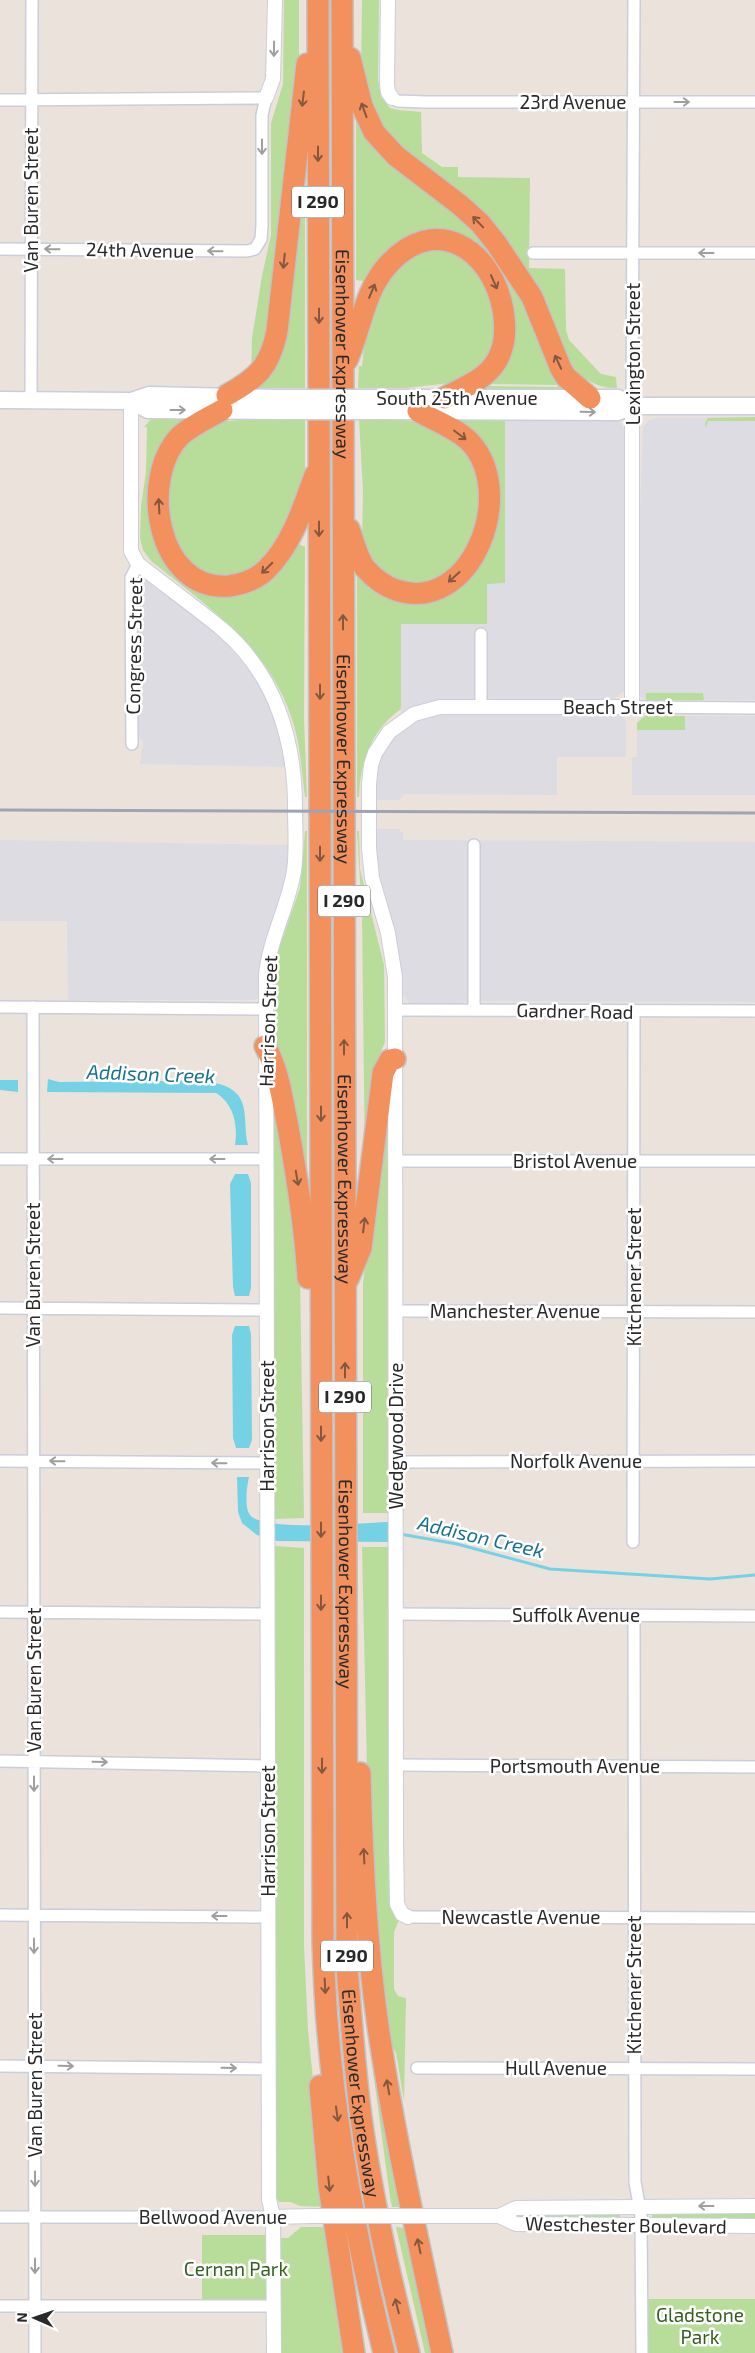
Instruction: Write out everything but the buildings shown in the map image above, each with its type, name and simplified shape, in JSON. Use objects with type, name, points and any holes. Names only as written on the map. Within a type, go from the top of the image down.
[{"type":"highway","points":[[318,0],[307,28],[306,69],[277,331],[273,350],[266,364],[254,379],[180,437],[166,463],[160,483],[160,521],[166,542],[176,562],[193,578],[207,584],[233,585],[256,578],[266,570],[290,537],[319,463]]},
{"type":"highway","name":"Eisenhower Expressway","points":[[318,0],[323,1941],[328,2031],[336,2106],[352,2212],[384,2353]]},
{"type":"highway","name":"Eisenhower Expressway","points":[[342,0],[344,1288],[348,1968],[355,2066],[374,2196],[386,2260],[409,2353]]},
{"type":"highway","points":[[342,38],[353,66],[362,106],[374,132],[396,156],[460,205],[480,223],[496,243],[532,297],[561,369],[570,381],[590,398]]},
{"type":"highway","points":[[343,369],[355,343],[370,296],[385,268],[403,251],[420,243],[442,240],[454,243],[465,247],[480,258],[494,279],[502,304],[505,333],[502,349],[489,371],[444,398]]},
{"type":"highway","points":[[343,514],[365,568],[375,578],[390,588],[412,593],[437,588],[449,582],[469,562],[481,541],[489,516],[489,481],[485,466],[478,453],[460,434],[418,411]]},
{"type":"highway","points":[[265,1046],[278,1075],[292,1151],[305,1233],[309,1312],[321,1358]]},
{"type":"highway","points":[[344,1288],[361,1248],[383,1073],[390,1060],[395,1059]]},
{"type":"highway","points":[[346,1615],[357,1646],[360,1778],[367,1931],[378,2025],[409,2203],[442,2353]]},
{"type":"highway","points":[[328,2031],[319,2076],[321,2103],[329,2186],[354,2353]]},
{"type":"main road","name":"South 25th Avenue","points":[[0,400],[131,401],[148,410],[225,402],[382,405],[444,398],[618,398],[632,406]]},
{"type":"main road","name":"South 25th Avenue","points":[[382,405],[418,411],[618,412],[632,406],[755,406]]},
{"type":"street","name":"Van Buren Street","points":[[31,400],[32,0]]},
{"type":"street","points":[[0,100],[266,98],[273,79],[275,0]]},
{"type":"street","points":[[388,0],[387,85],[388,92],[392,98]]},
{"type":"street","name":"Lexington Street","points":[[632,707],[634,0]]},
{"type":"street","name":"24th Avenue","points":[[0,249],[247,251],[255,249],[261,239],[262,115],[266,98]]},
{"type":"street","name":"23rd Avenue","points":[[392,98],[398,101],[425,102],[755,102]]},
{"type":"street","points":[[533,253],[755,253]]},
{"type":"street","name":"Congress Street","points":[[131,401],[131,551],[138,564],[131,578],[132,744]]},
{"type":"street","name":"Harrison Street","points":[[138,564],[222,630],[238,645],[261,675],[278,706],[284,724],[294,778],[295,859],[291,886],[268,957],[265,1046],[268,1463],[268,2068],[269,2199],[273,2217],[274,2353]]},
{"type":"street","points":[[481,634],[481,706]]},
{"type":"street","name":"Beach Street","points":[[395,1010],[393,954],[375,893],[370,862],[369,784],[371,765],[378,748],[389,732],[414,714],[440,707],[755,708]]},
{"type":"street","points":[[474,845],[474,1010]]},
{"type":"street","points":[[0,1007],[266,1009]]},
{"type":"street","name":"Van Buren Street","points":[[33,1007],[32,1461],[35,2353]]},
{"type":"street","name":"Gardner Road","points":[[395,1010],[755,1012]]},
{"type":"street","name":"Wedgwood Drive","points":[[395,1010],[397,1904],[402,1914],[408,1917]]},
{"type":"street","name":"Kitchener Street","points":[[634,1012],[634,1542]]},
{"type":"street","points":[[0,1159],[266,1159]]},
{"type":"street","name":"Bristol Avenue","points":[[396,1161],[755,1161]]},
{"type":"street","points":[[0,1308],[267,1310]]},
{"type":"street","name":"Manchester Avenue","points":[[395,1311],[755,1312]]},
{"type":"street","points":[[0,1461],[268,1463]]},
{"type":"street","name":"Norfolk Avenue","points":[[396,1462],[755,1461]]},
{"type":"street","points":[[0,1612],[267,1614]]},
{"type":"street","name":"Suffolk Avenue","points":[[396,1614],[755,1616]]},
{"type":"street","name":"Kitchener Street","points":[[634,1616],[635,2182],[642,2226],[642,2353]]},
{"type":"street","points":[[0,1761],[268,1766]]},
{"type":"street","name":"Portsmouth Avenue","points":[[396,1765],[755,1767]]},
{"type":"street","points":[[0,1915],[268,1917]]},
{"type":"street","name":"Newcastle Avenue","points":[[408,1917],[755,1918]]},
{"type":"street","points":[[0,2066],[268,2068]]},
{"type":"street","name":"Hull Avenue","points":[[418,2068],[755,2069]]},
{"type":"street","name":"Westchester Boulevard","points":[[426,2216],[499,2216],[516,2208],[755,2206]]},
{"type":"street","name":"Bellwood Avenue","points":[[0,2217],[426,2216]]},
{"type":"street","name":"Westchester Boulevard","points":[[499,2216],[516,2224],[755,2226]]},
{"type":"street","points":[[0,2306],[274,2306]]},
{"type":"shaded area","points":[[505,417],[618,419],[622,424],[625,432],[626,684],[624,691],[610,701],[416,707],[401,714],[401,624],[487,624],[487,583],[505,583]]},
{"type":"shaded area","points":[[755,417],[755,700],[643,699],[639,696],[637,590],[643,427],[648,421],[656,418]]},
{"type":"shaded area","points":[[147,579],[152,581],[221,638],[256,678],[276,719],[288,767],[140,764],[143,743],[138,733],[136,591],[138,585]]},
{"type":"shaded area","points":[[434,713],[620,714],[624,716],[626,723],[626,757],[557,757],[557,795],[404,794],[400,800],[374,800],[376,772],[380,755],[394,736],[416,719]]},
{"type":"shaded area","points":[[646,716],[755,716],[755,795],[632,795],[632,757],[637,757],[637,723],[640,718]]},
{"type":"shaded area","points":[[375,829],[400,829],[400,832],[403,832],[403,840],[755,842],[755,1002],[467,1001],[459,1004],[410,1004],[400,990],[376,870]]},
{"type":"shaded area","points":[[0,840],[289,845],[289,861],[281,899],[264,950],[259,997],[255,1000],[68,1000],[67,921],[0,921]]},
{"type":"green space","points":[[284,0],[299,0],[299,97],[272,335],[251,376],[252,338],[271,235],[271,123],[283,84]]},
{"type":"green space","points":[[362,0],[379,0],[378,79],[381,97],[390,108],[421,112],[422,153],[442,167],[458,167],[458,177],[530,178],[529,268],[565,269],[566,330],[569,340],[601,374],[616,377],[617,388],[605,387],[594,383],[574,369],[570,372],[532,288],[393,147],[361,86]]},
{"type":"green space","points":[[356,116],[496,250],[562,379],[556,385],[487,384],[505,299],[448,236],[370,282],[356,280]]},
{"type":"green space","points":[[305,175],[305,388],[256,388]]},
{"type":"green space","points":[[434,248],[456,252],[481,273],[493,306],[496,337],[488,360],[459,382],[406,388],[358,388],[359,366],[362,366],[365,338],[382,288],[409,256]]},
{"type":"green space","points":[[564,381],[571,390],[465,391],[486,386],[557,387]]},
{"type":"green space","points":[[201,416],[182,429],[156,528],[218,592],[297,543],[305,547],[304,718],[307,797],[305,797],[295,729],[285,701],[272,677],[256,654],[238,634],[151,561],[143,550],[140,538],[141,506],[146,472],[147,427],[144,427],[152,418]]},
{"type":"green space","points":[[271,417],[271,420],[305,419],[305,472],[285,529],[259,566],[236,577],[201,574],[172,540],[167,488],[178,454],[196,429],[218,422]]},
{"type":"green space","points":[[391,417],[433,426],[447,432],[475,465],[482,496],[469,547],[447,573],[424,583],[401,582],[376,568],[362,548],[363,491],[359,419],[390,420]]},
{"type":"green space","points":[[755,417],[755,421],[708,421],[706,428],[705,423],[708,418]]},
{"type":"green space","points":[[505,418],[505,583],[487,584],[487,624],[401,624],[401,709],[382,727],[369,748],[362,771],[359,797],[357,797],[357,575],[438,593],[495,501],[452,420]]},
{"type":"green space","points":[[646,693],[703,693],[704,700],[646,700]]},
{"type":"green space","points":[[645,716],[685,716],[685,730],[637,730],[637,723]]},
{"type":"green space","points":[[305,831],[307,831],[307,1196],[274,1045],[277,954],[300,888]]},
{"type":"green space","points":[[357,831],[359,831],[360,869],[384,965],[385,1042],[376,1064],[365,1173],[362,914]]},
{"type":"green space","points":[[389,1073],[390,1501],[388,1501],[388,1513],[363,1513],[363,1283]]},
{"type":"green space","points":[[271,1082],[275,1082],[300,1276],[304,1518],[274,1519]]},
{"type":"green space","points":[[275,1546],[304,1548],[304,1947],[308,2030],[326,2207],[300,2206],[291,2202],[279,2202],[276,2197]]},
{"type":"green space","points":[[362,1547],[388,1547],[388,1559],[390,1559],[391,1907],[399,1920],[394,1932],[394,1989],[398,1996],[406,1998],[404,2101],[396,2053],[390,2043],[383,1998],[368,1813]]},
{"type":"green space","points":[[367,2011],[401,2207],[392,2207],[390,2197],[365,2012]]},
{"type":"green space","points":[[755,2212],[755,2221],[652,2219],[652,2213]]},
{"type":"green space","points":[[620,2213],[620,2219],[515,2217],[515,2214]]},
{"type":"green space","points":[[301,2227],[328,2227],[348,2353],[280,2353],[280,2238],[288,2238]]},
{"type":"green space","points":[[396,2227],[405,2228],[433,2353],[425,2353]]},
{"type":"green space","name":"Cernan Park","points":[[202,2235],[270,2235],[270,2302],[202,2302]]},
{"type":"green space","name":"Gladstone Park","points":[[645,2299],[755,2299],[755,2353],[645,2353]]},
{"type":"water","points":[[153,1074],[159,1074],[159,1081],[206,1081],[218,1083],[237,1093],[244,1107],[248,1145],[235,1145],[236,1130],[231,1109],[216,1093],[47,1092],[48,1079],[59,1082],[152,1081]]},
{"type":"water","points":[[0,1080],[18,1080],[18,1092],[0,1090]]},
{"type":"water","points":[[235,1174],[248,1174],[251,1183],[251,1288],[249,1296],[235,1296],[233,1287],[230,1184]]},
{"type":"water","points":[[235,1326],[249,1326],[251,1334],[252,1440],[249,1448],[236,1448],[233,1438],[232,1335]]},
{"type":"water","points":[[237,1477],[249,1477],[247,1507],[250,1515],[259,1520],[293,1525],[388,1522],[388,1542],[277,1541],[257,1535],[242,1523],[238,1512]]},
{"type":"waterway","name":"Addison Creek","points":[[400,1534],[457,1544],[550,1569],[710,1579],[755,1575]]},
{"type":"railway","points":[[0,810],[755,813]]}]
